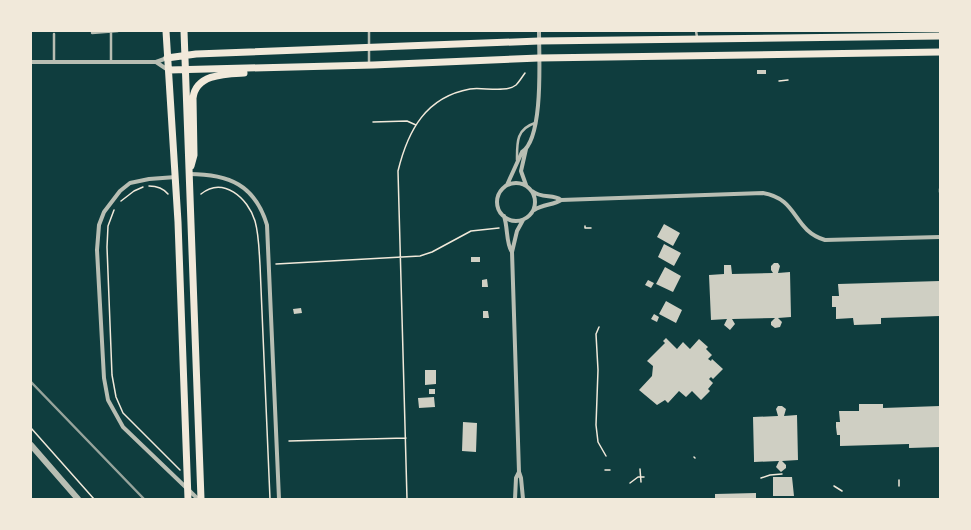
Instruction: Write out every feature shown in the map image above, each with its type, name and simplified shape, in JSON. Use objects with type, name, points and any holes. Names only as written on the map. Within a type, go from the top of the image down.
[{"type":"main road","points":[[166,31],[176,177],[188,454],[188,499]]},
{"type":"main road","points":[[184,31],[184,70],[190,174],[200,465],[199,499]]},
{"type":"main road","points":[[167,58],[185,55],[697,34],[914,33],[940,36]]},
{"type":"main road","points":[[169,70],[292,68],[538,58],[940,52]]},
{"type":"main road","points":[[190,174],[194,154],[193,98],[195,90],[199,85],[211,77],[219,75],[292,68]]},
{"type":"street","points":[[539,31],[538,106],[536,123],[526,149],[521,170],[526,185],[532,191],[543,197],[558,198],[561,200]]},
{"type":"street","points":[[31,62],[156,62],[167,58]]},
{"type":"street","points":[[156,62],[169,70]]},
{"type":"street","points":[[512,252],[509,249],[508,228],[504,216],[499,209],[498,199],[501,190],[507,185],[517,160],[526,149]]},
{"type":"street","points":[[190,174],[221,176],[233,181],[246,190],[256,201],[261,208],[267,225],[279,499]]},
{"type":"street","points":[[176,177],[149,179],[130,183],[110,202],[99,225],[97,250],[104,378],[108,400],[123,427],[199,499]]},
{"type":"street","points":[[507,185],[517,183],[526,185]]},
{"type":"street","points":[[532,191],[535,201],[533,210]]},
{"type":"street","points":[[523,499],[519,472],[512,252],[517,231],[523,220],[533,210],[561,200],[763,193],[774,195],[787,202],[805,229],[813,235],[825,240],[940,237]]},
{"type":"street","points":[[504,216],[514,221],[523,220]]},
{"type":"street","points":[[31,446],[78,499]]},
{"type":"street","points":[[514,499],[516,478],[519,472]]},
{"type":"lane","points":[[92,33],[118,31]]},
{"type":"lane","points":[[369,31],[369,65]]},
{"type":"lane","points":[[111,32],[111,62]]},
{"type":"lane","points":[[54,34],[54,62]]},
{"type":"lane","points":[[517,160],[517,142],[519,136],[524,127],[536,123]]},
{"type":"path","points":[[407,499],[398,171],[401,158],[416,125],[423,114],[455,94],[471,89],[510,88],[516,85],[525,73]]},
{"type":"path","points":[[779,81],[788,80]]},
{"type":"path","points":[[373,122],[407,121],[416,125]]},
{"type":"path","points":[[118,204],[134,191],[151,186],[165,190],[170,200]]},
{"type":"path","points":[[201,194],[216,187],[227,188],[234,192],[246,204],[256,227],[260,265],[270,499]]},
{"type":"path","points":[[116,208],[108,226],[107,240],[114,391],[123,413],[182,472]]},
{"type":"path","points":[[585,226],[585,228],[591,228]]},
{"type":"path","points":[[276,264],[400,258],[428,254],[474,230],[504,228]]},
{"type":"path","points":[[599,327],[596,334],[598,370],[596,425],[598,442],[606,456]]},
{"type":"path","points":[[31,428],[94,499]]},
{"type":"path","points":[[288,441],[406,438]]},
{"type":"path","points":[[640,469],[640,482]]},
{"type":"path","points":[[604,470],[610,470]]},
{"type":"path","points":[[761,478],[770,475],[782,474]]},
{"type":"path","points":[[630,483],[640,477],[644,477]]},
{"type":"path","points":[[899,480],[899,486]]},
{"type":"path","points":[[834,486],[842,490]]},
{"type":"building","points":[[757,70],[766,70],[766,74],[757,74]]},
{"type":"building","points":[[664,224],[680,233],[673,246],[657,237]]},
{"type":"building","points":[[664,244],[681,253],[674,266],[658,257]]},
{"type":"building","points":[[471,257],[480,257],[480,262],[471,262]]},
{"type":"building","points":[[774,263],[778,263],[780,266],[778,273],[790,272],[791,317],[778,318],[782,322],[780,327],[775,328],[771,325],[771,322],[775,318],[732,319],[735,324],[730,330],[724,325],[727,319],[711,320],[709,275],[724,274],[724,265],[731,265],[732,274],[773,273],[771,266]]},
{"type":"building","points":[[665,267],[681,276],[673,292],[656,284]]},
{"type":"building","points":[[487,279],[488,287],[482,287],[482,280]]},
{"type":"building","points":[[648,280],[654,283],[651,288],[645,285]]},
{"type":"building","points":[[940,281],[940,316],[881,318],[881,324],[854,325],[853,318],[836,319],[836,307],[832,307],[832,296],[839,296],[838,284]]},
{"type":"building","points":[[666,301],[682,310],[676,323],[659,314]]},
{"type":"building","points":[[301,308],[302,313],[294,314],[293,309]]},
{"type":"building","points":[[483,311],[488,311],[489,318],[483,318]]},
{"type":"building","points":[[654,314],[659,317],[657,322],[651,319]]},
{"type":"building","points":[[666,338],[677,349],[683,342],[690,349],[699,339],[708,347],[706,349],[712,355],[708,359],[711,361],[712,359],[723,369],[713,379],[711,377],[709,379],[713,383],[708,389],[710,391],[701,400],[692,391],[686,397],[679,391],[668,403],[665,400],[657,405],[639,390],[652,376],[653,366],[647,361],[665,343],[663,341]]},
{"type":"building","points":[[425,370],[436,370],[436,384],[425,385]]},
{"type":"building","points":[[429,389],[435,389],[435,394],[429,394]]},
{"type":"building","points":[[434,397],[435,407],[419,408],[418,398]]},
{"type":"building","points":[[859,404],[883,404],[883,408],[940,406],[940,447],[909,448],[909,444],[840,446],[840,435],[837,435],[836,427],[836,422],[840,422],[839,411],[859,411]]},
{"type":"building","points":[[778,406],[782,406],[786,409],[784,416],[797,415],[798,460],[782,461],[786,465],[786,468],[781,472],[776,467],[779,461],[754,462],[753,417],[778,416],[776,409]]},
{"type":"building","points":[[463,422],[477,423],[476,452],[462,451]]},
{"type":"building","points":[[773,477],[792,477],[794,496],[773,496]]},
{"type":"building","points":[[756,493],[756,499],[715,499],[715,494]]},
{"type":"railway","points":[[31,382],[144,499]]}]
